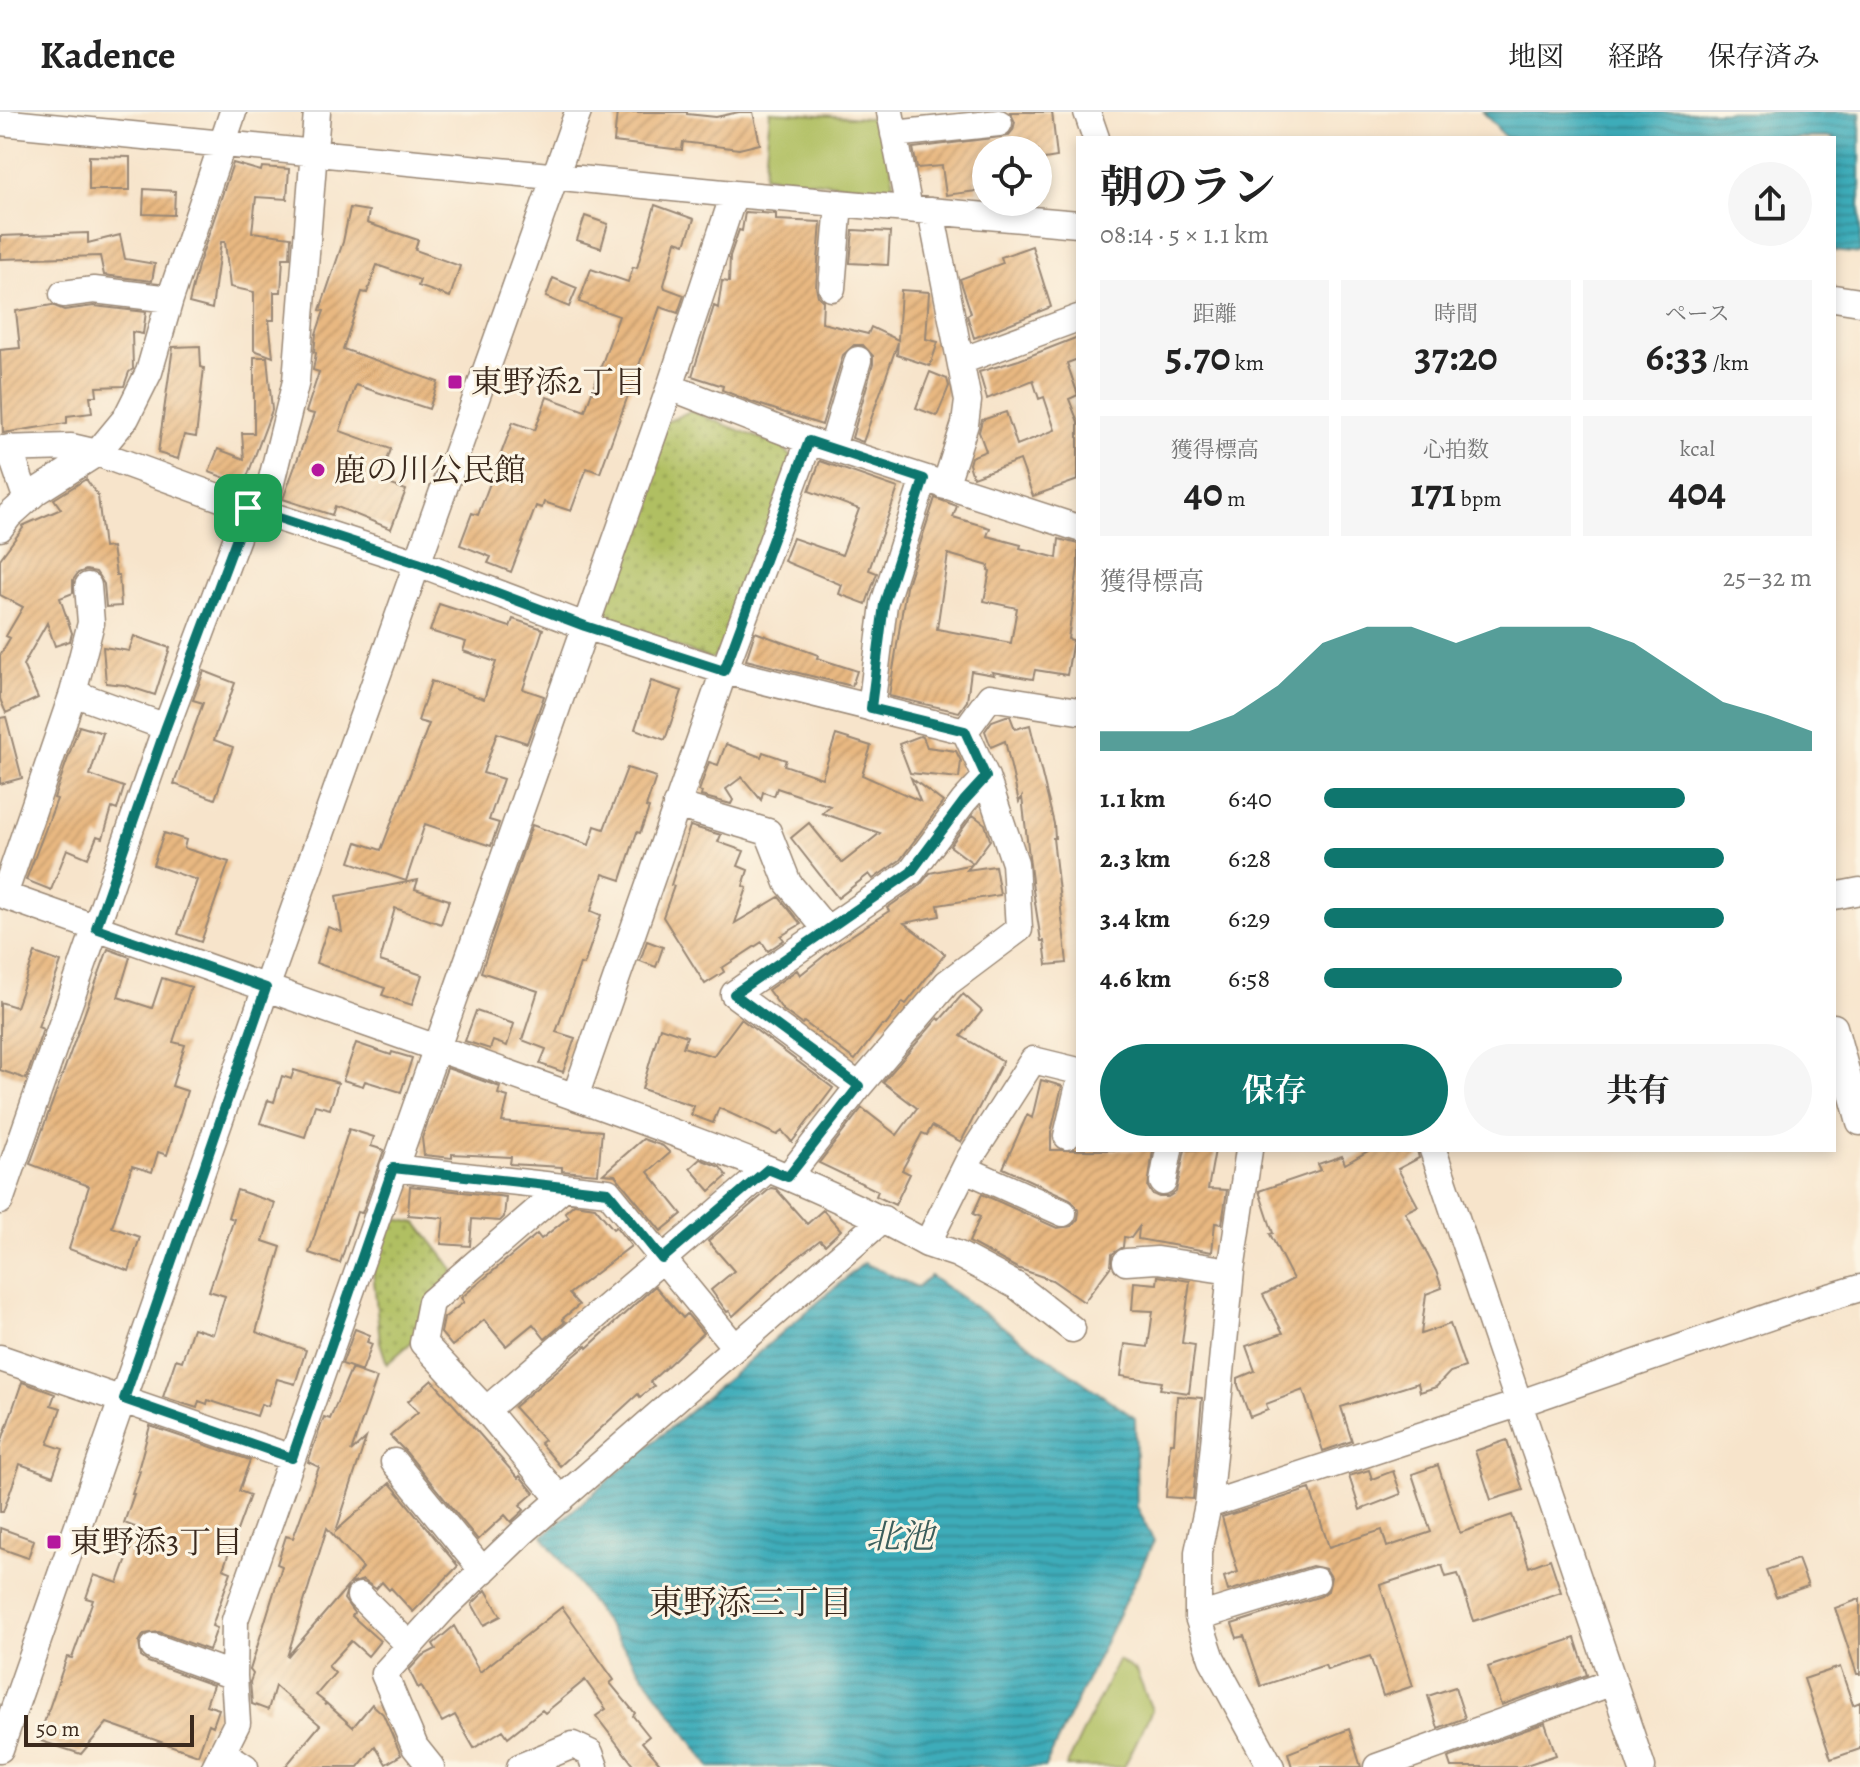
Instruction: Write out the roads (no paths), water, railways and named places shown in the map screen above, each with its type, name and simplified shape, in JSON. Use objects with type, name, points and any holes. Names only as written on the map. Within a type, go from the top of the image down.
[{"type":"street","points":[[0,528],[27,500],[97,453],[126,418],[149,372],[170,299],[233,112]]},
{"type":"street","points":[[0,1199],[166,727],[256,509],[296,381],[317,112]]},
{"type":"street","points":[[0,1749],[266,988],[578,112]]},
{"type":"street","points":[[1087,112],[1095,136]]},
{"type":"street","points":[[0,122],[734,194],[1076,224]]},
{"type":"street","points":[[871,708],[884,604],[934,482],[965,424],[968,401],[961,361],[920,210],[892,123],[999,123]]},
{"type":"street","points":[[245,1767],[218,1759],[237,1723],[235,1620],[670,387],[734,194]]},
{"type":"street","points":[[832,288],[839,203]]},
{"type":"street","points":[[63,294],[94,290],[170,299]]},
{"type":"street","points":[[1836,298],[1860,302]]},
{"type":"street","points":[[961,361],[1076,319]]},
{"type":"street","points":[[575,1097],[724,671],[858,360]]},
{"type":"street","points":[[670,387],[820,444],[1076,527]]},
{"type":"street","points":[[27,500],[5,448],[71,447],[97,453],[418,563],[585,626],[724,671],[965,731]]},
{"type":"street","points":[[88,586],[91,623],[73,693],[2,894],[436,1046],[778,1173],[883,1219],[927,1244],[957,1254],[1017,1286],[1072,1329]]},
{"type":"street","points":[[73,693],[166,727]]},
{"type":"street","points":[[965,731],[990,697],[1076,711]]},
{"type":"street","points":[[486,1410],[662,1259],[778,1173],[859,1086],[947,983],[1019,929],[1015,863],[986,777],[965,731]]},
{"type":"street","points":[[859,1086],[734,994],[911,872],[986,777]]},
{"type":"street","points":[[676,805],[768,832],[788,883],[827,930]]},
{"type":"street","points":[[1836,896],[1860,891]]},
{"type":"street","points":[[1836,1034],[1860,1122]]},
{"type":"street","points":[[927,1244],[965,1169],[1033,1060],[1076,1071]]},
{"type":"street","points":[[1067,1136],[1076,1098]]},
{"type":"street","points":[[1163,1182],[1169,1152]]},
{"type":"street","points":[[1249,1152],[1231,1271],[1208,1505],[1198,1552],[1198,1617],[1212,1659],[1271,1767]]},
{"type":"street","points":[[1434,1152],[1642,1767]]},
{"type":"street","points":[[393,1168],[608,1192],[735,1347]]},
{"type":"street","points":[[965,1169],[1063,1213]]},
{"type":"street","points":[[561,1500],[486,1410],[423,1343],[431,1302],[564,1187]]},
{"type":"street","points":[[431,1767],[415,1747],[384,1674],[409,1645],[523,1532],[883,1219]]},
{"type":"street","points":[[1126,1262],[1157,1260],[1231,1271]]},
{"type":"street","points":[[1208,1505],[1518,1404],[1779,1313],[1860,1290]]},
{"type":"street","points":[[0,1358],[292,1458]]},
{"type":"street","points":[[394,1462],[483,1571]]},
{"type":"street","points":[[1198,1617],[1316,1581]]},
{"type":"street","points":[[360,1596],[409,1645]]},
{"type":"street","points":[[154,1647],[234,1676]]},
{"type":"street","points":[[1377,1767],[1613,1682]]},
{"type":"street","points":[[520,1767],[573,1745],[590,1753],[595,1767]]},
{"type":"water","points":[[1483,112],[1860,112],[1860,254],[1836,251],[1836,136],[1504,136]]},
{"type":"water","name":"北池","points":[[864,1263],[917,1287],[930,1276],[1135,1418],[1137,1507],[1154,1541],[1045,1767],[710,1767],[543,1536]]},
{"type":"place","name":"東野添2丁目","points":[[455,382]]},
{"type":"place","name":"鹿の川公民館","points":[[318,470]]},
{"type":"place","name":"東野添3丁目","points":[[54,1542]]},
{"type":"district","name":"東野添三丁目","points":[[751,1602]]}]
